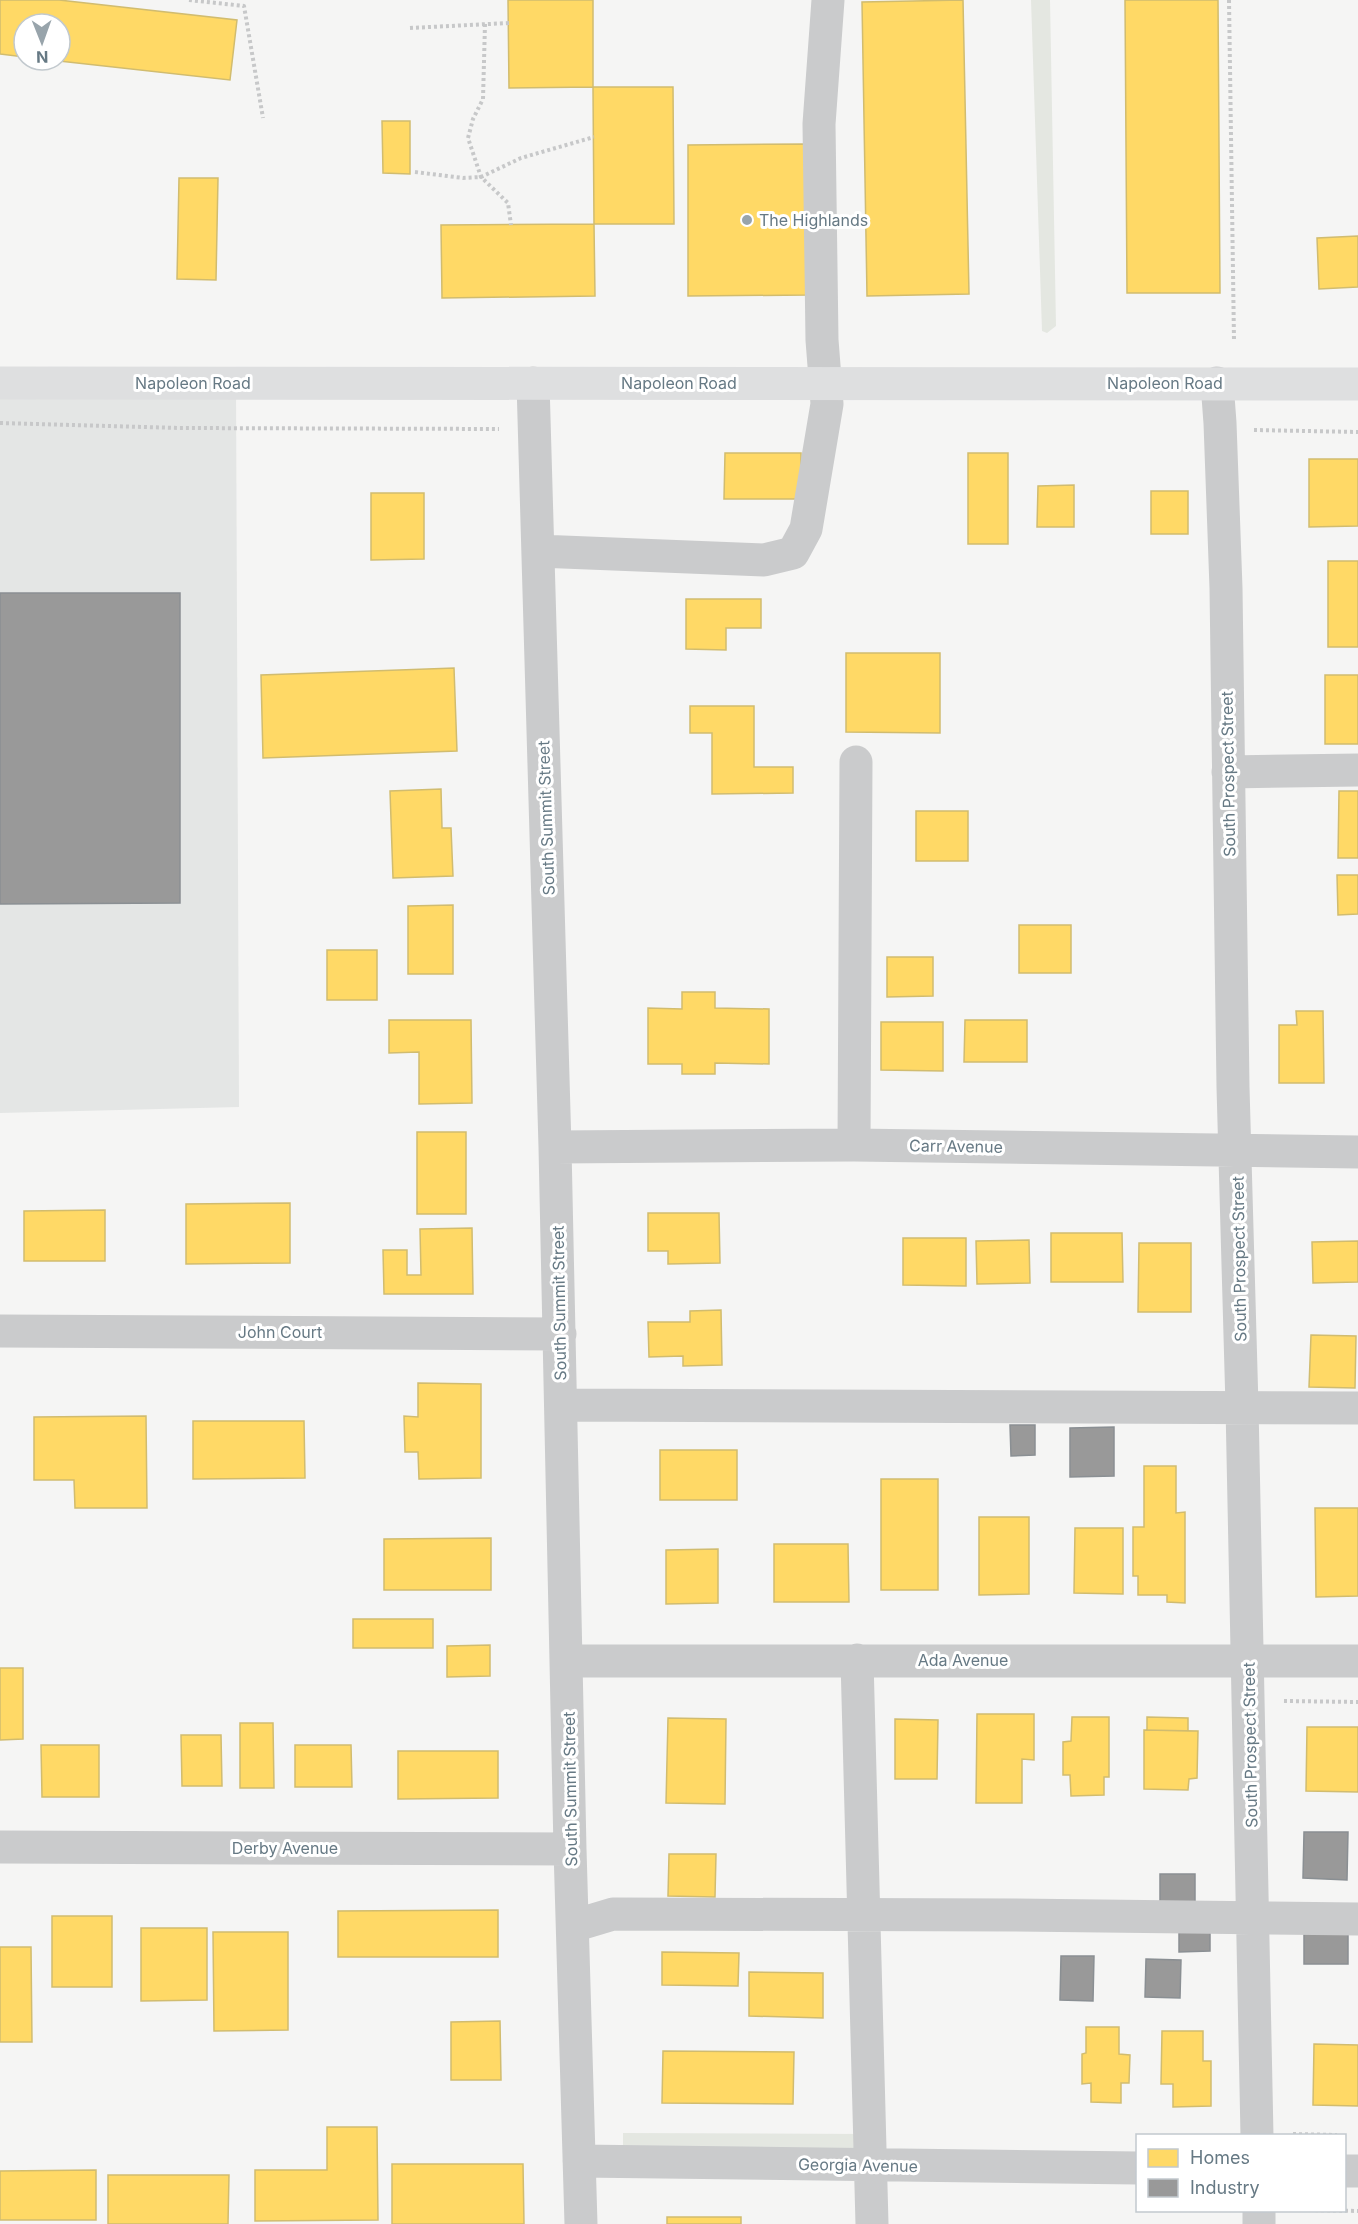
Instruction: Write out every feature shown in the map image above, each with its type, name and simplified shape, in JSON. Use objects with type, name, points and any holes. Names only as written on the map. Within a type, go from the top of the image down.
[{"type":"main road","name":"Napoleon Road","points":[[0,382],[1358,384]]},
{"type":"street","points":[[538,550],[764,560],[793,553],[806,529],[827,404],[822,340],[819,124],[828,0]]},
{"type":"street","name":"South Summit Street","points":[[533,383],[560,1334],[570,1849],[581,2224]]},
{"type":"street","name":"South Prospect Street","points":[[1216,383],[1220,423],[1226,588],[1233,1075],[1253,1918],[1273,2134]]},
{"type":"street","points":[[854,1144],[856,762]]},
{"type":"street","points":[[1228,772],[1358,770]]},
{"type":"street","name":"Carr Avenue","points":[[555,1147],[854,1144],[1358,1152]]},
{"type":"street","name":"John Court","points":[[0,1330],[560,1334]]},
{"type":"street","points":[[561,1405],[1358,1408]]},
{"type":"street","points":[[857,1660],[872,2224]]},
{"type":"street","name":"Ada Avenue","points":[[567,1661],[1358,1661]]},
{"type":"street","name":"Derby Avenue","points":[[0,1847],[570,1849]]},
{"type":"street","points":[[573,1926],[613,1914],[1358,1919]]},
{"type":"street","name":"Georgia Avenue","points":[[579,2161],[1136,2168]]},
{"type":"path","points":[[189,0],[244,6],[263,118]]},
{"type":"path","points":[[1229,0],[1234,340]]},
{"type":"path","points":[[410,28],[508,23]]},
{"type":"path","points":[[485,24],[483,99],[473,118],[468,138],[481,177],[508,203],[511,225]]},
{"type":"path","points":[[415,172],[463,178],[481,177],[521,158],[594,137]]},
{"type":"path","points":[[0,423],[179,428],[503,429]]},
{"type":"path","points":[[1247,430],[1358,432]]},
{"type":"path","points":[[1282,1701],[1358,1702]]},
{"type":"shaded area","points":[[1031,0],[1050,0],[1056,326],[1047,333],[1042,331]]},
{"type":"shaded area","points":[[0,383],[236,383],[239,1107],[0,1113]]},
{"type":"shaded area","points":[[623,2133],[865,2134],[865,2149],[623,2147]]},
{"type":"building: Homes","points":[[0,0],[59,0],[237,20],[230,80],[72,62],[72,12],[12,12],[12,56],[0,54]]},
{"type":"building: Homes","points":[[508,0],[593,0],[593,87],[509,88]]},
{"type":"building: Homes","points":[[963,0],[969,294],[867,296],[862,2]]},
{"type":"building: Homes","points":[[1125,0],[1218,0],[1220,293],[1127,293]]},
{"type":"building: Homes","points":[[593,87],[673,87],[674,224],[594,224]]},
{"type":"building: Homes","points":[[382,121],[410,121],[410,174],[383,173]]},
{"type":"building: Homes","name":"The Highlands","points":[[806,144],[807,295],[688,296],[688,145]]},
{"type":"building: Homes","points":[[179,178],[218,178],[216,280],[177,279]]},
{"type":"building: Homes","points":[[594,224],[595,296],[442,298],[441,225]]},
{"type":"building: Homes","points":[[1358,236],[1358,287],[1319,289],[1317,238]]},
{"type":"building: Homes","points":[[725,453],[801,453],[801,499],[724,499]]},
{"type":"building: Homes","points":[[968,453],[1008,453],[1008,544],[968,544]]},
{"type":"building: Homes","points":[[1309,459],[1358,459],[1358,526],[1309,527]]},
{"type":"building: Homes","points":[[1074,485],[1074,527],[1037,527],[1038,486]]},
{"type":"building: Homes","points":[[1151,491],[1188,491],[1188,534],[1151,534]]},
{"type":"building: Homes","points":[[371,493],[424,493],[424,559],[371,560]]},
{"type":"building: Homes","points":[[1328,561],[1358,561],[1358,647],[1328,647]]},
{"type":"building: Homes","points":[[686,599],[761,599],[761,628],[726,628],[726,650],[686,649]]},
{"type":"building: Homes","points":[[846,653],[940,653],[940,733],[846,732]]},
{"type":"building: Homes","points":[[454,668],[457,751],[263,758],[261,675]]},
{"type":"building: Homes","points":[[1325,675],[1358,675],[1358,744],[1325,744]]},
{"type":"building: Homes","points":[[690,706],[754,706],[754,767],[793,767],[793,793],[712,794],[712,733],[690,733]]},
{"type":"building: Homes","points":[[441,789],[442,828],[451,828],[453,876],[393,878],[390,791]]},
{"type":"building: Homes","points":[[1339,791],[1358,791],[1358,858],[1338,858]]},
{"type":"building: Homes","points":[[916,811],[968,811],[968,861],[916,861]]},
{"type":"building: Homes","points":[[1337,875],[1358,875],[1358,914],[1338,915]]},
{"type":"building: Homes","points":[[453,905],[453,974],[408,974],[408,906]]},
{"type":"building: Homes","points":[[1019,925],[1071,925],[1071,973],[1019,973]]},
{"type":"building: Homes","points":[[327,950],[377,950],[377,1000],[327,1000]]},
{"type":"building: Homes","points":[[887,957],[933,957],[933,996],[887,997]]},
{"type":"building: Homes","points":[[682,992],[715,992],[715,1008],[769,1009],[769,1064],[715,1063],[715,1074],[682,1074],[682,1064],[648,1064],[648,1008],[682,1009]]},
{"type":"building: Homes","points":[[1296,1011],[1323,1011],[1324,1083],[1279,1083],[1279,1025],[1297,1025]]},
{"type":"building: Homes","points":[[389,1020],[471,1020],[472,1103],[419,1104],[419,1052],[389,1053]]},
{"type":"building: Homes","points":[[965,1020],[1027,1020],[1027,1062],[964,1062]]},
{"type":"building: Homes","points":[[881,1022],[943,1022],[943,1071],[881,1070]]},
{"type":"building: Homes","points":[[417,1132],[466,1132],[466,1214],[417,1214]]},
{"type":"building: Homes","points":[[290,1203],[290,1263],[186,1264],[186,1204]]},
{"type":"building: Homes","points":[[105,1210],[105,1261],[24,1261],[24,1211]]},
{"type":"building: Homes","points":[[648,1213],[719,1213],[720,1263],[668,1264],[668,1251],[648,1251]]},
{"type":"building: Homes","points":[[472,1228],[473,1294],[384,1294],[383,1250],[407,1250],[407,1275],[421,1275],[420,1229]]},
{"type":"building: Homes","points":[[1051,1233],[1122,1233],[1123,1282],[1051,1282]]},
{"type":"building: Homes","points":[[903,1238],[966,1238],[966,1286],[903,1285]]},
{"type":"building: Homes","points":[[1029,1240],[1030,1283],[977,1284],[976,1241]]},
{"type":"building: Homes","points":[[1358,1241],[1358,1282],[1313,1283],[1312,1242]]},
{"type":"building: Homes","points":[[1139,1243],[1191,1243],[1191,1312],[1138,1312]]},
{"type":"building: Homes","points":[[721,1310],[722,1365],[683,1366],[683,1356],[649,1357],[648,1322],[690,1322],[690,1311]]},
{"type":"building: Homes","points":[[1311,1335],[1356,1336],[1355,1388],[1309,1387]]},
{"type":"building: Homes","points":[[418,1383],[481,1384],[481,1478],[419,1479],[418,1452],[405,1452],[404,1416],[418,1417]]},
{"type":"building: Homes","points":[[146,1416],[147,1508],[75,1508],[74,1480],[34,1480],[34,1417]]},
{"type":"building: Homes","points":[[193,1421],[304,1421],[305,1478],[193,1479]]},
{"type":"building: Homes","points":[[660,1450],[737,1450],[737,1500],[660,1500]]},
{"type":"building: Homes","points":[[1144,1466],[1176,1466],[1176,1513],[1185,1512],[1185,1603],[1167,1602],[1167,1595],[1138,1595],[1138,1576],[1133,1576],[1133,1527],[1144,1527]]},
{"type":"building: Homes","points":[[881,1479],[938,1479],[938,1590],[881,1590]]},
{"type":"building: Homes","points":[[1315,1508],[1358,1508],[1358,1596],[1316,1597]]},
{"type":"building: Homes","points":[[979,1517],[1029,1517],[1029,1594],[979,1595]]},
{"type":"building: Homes","points":[[1075,1528],[1123,1528],[1123,1594],[1074,1593]]},
{"type":"building: Homes","points":[[491,1538],[491,1590],[384,1590],[384,1539]]},
{"type":"building: Homes","points":[[774,1544],[848,1544],[849,1602],[774,1602]]},
{"type":"building: Homes","points":[[718,1549],[718,1603],[666,1604],[666,1550]]},
{"type":"building: Homes","points":[[353,1619],[433,1619],[433,1648],[353,1648]]},
{"type":"building: Homes","points":[[490,1645],[490,1676],[447,1677],[447,1646]]},
{"type":"building: Homes","points":[[0,1668],[23,1668],[23,1739],[0,1740]]},
{"type":"building: Homes","points":[[977,1714],[1034,1714],[1034,1760],[1022,1759],[1022,1803],[976,1803]]},
{"type":"building: Homes","points":[[1072,1717],[1109,1717],[1109,1777],[1104,1777],[1104,1795],[1071,1796],[1070,1775],[1063,1775],[1063,1742],[1071,1741]]},
{"type":"building: Homes","points":[[1147,1717],[1188,1718],[1188,1731],[1147,1730]]},
{"type":"building: Homes","points":[[668,1718],[726,1719],[725,1804],[666,1803]]},
{"type":"building: Homes","points":[[895,1719],[938,1720],[937,1779],[895,1779]]},
{"type":"building: Homes","points":[[240,1723],[273,1723],[274,1788],[240,1788]]},
{"type":"building: Homes","points":[[1307,1727],[1358,1727],[1358,1792],[1306,1791]]},
{"type":"building: Homes","points":[[1144,1730],[1198,1731],[1197,1778],[1189,1779],[1188,1790],[1144,1789]]},
{"type":"building: Homes","points":[[181,1735],[221,1735],[222,1786],[182,1786]]},
{"type":"building: Homes","points":[[41,1745],[99,1745],[99,1797],[42,1797]]},
{"type":"building: Homes","points":[[295,1745],[351,1745],[352,1787],[295,1787]]},
{"type":"building: Homes","points":[[398,1751],[498,1751],[498,1798],[398,1799]]},
{"type":"building: Homes","points":[[669,1854],[716,1854],[715,1897],[668,1896]]},
{"type":"building: Homes","points":[[498,1910],[498,1957],[338,1957],[338,1911]]},
{"type":"building: Homes","points":[[52,1916],[112,1916],[112,1987],[52,1987]]},
{"type":"building: Homes","points":[[141,1928],[207,1928],[207,2000],[141,2001]]},
{"type":"building: Homes","points":[[213,1932],[288,1932],[288,2030],[214,2031]]},
{"type":"building: Homes","points":[[0,1947],[31,1947],[32,2042],[0,2042]]},
{"type":"building: Homes","points":[[662,1952],[739,1953],[738,1986],[662,1985]]},
{"type":"building: Homes","points":[[749,1972],[823,1973],[823,2018],[749,2016]]},
{"type":"building: Homes","points":[[500,2021],[501,2080],[451,2080],[451,2022]]},
{"type":"building: Homes","points":[[1086,2027],[1119,2027],[1119,2054],[1130,2055],[1129,2083],[1121,2083],[1121,2103],[1091,2102],[1091,2083],[1082,2084],[1082,2054],[1086,2053]]},
{"type":"building: Homes","points":[[1162,2031],[1203,2031],[1203,2061],[1211,2061],[1211,2106],[1173,2107],[1173,2084],[1161,2084]]},
{"type":"building: Homes","points":[[1314,2044],[1358,2045],[1358,2106],[1313,2105]]},
{"type":"building: Homes","points":[[663,2051],[794,2052],[793,2104],[662,2103]]},
{"type":"building: Homes","points":[[327,2127],[377,2127],[378,2220],[255,2221],[255,2170],[327,2170]]},
{"type":"building: Homes","points":[[392,2164],[523,2164],[524,2224],[392,2224]]},
{"type":"building: Homes","points":[[96,2170],[96,2220],[0,2220],[0,2171]]},
{"type":"building: Homes","points":[[108,2175],[229,2175],[228,2224],[108,2224]]},
{"type":"building: Homes","points":[[667,2217],[741,2217],[741,2224],[667,2224]]},
{"type":"building: Industry","points":[[0,593],[180,593],[180,903],[0,904]]},
{"type":"building: Industry","points":[[1010,1425],[1035,1425],[1035,1455],[1011,1456]]},
{"type":"building: Industry","points":[[1114,1427],[1114,1476],[1070,1477],[1070,1428]]},
{"type":"building: Industry","points":[[1304,1832],[1348,1832],[1347,1880],[1303,1878]]},
{"type":"building: Industry","points":[[1160,1874],[1195,1874],[1195,1904],[1160,1904]]},
{"type":"building: Industry","points":[[1304,1928],[1348,1929],[1348,1964],[1304,1964]]},
{"type":"building: Industry","points":[[1210,1931],[1210,1951],[1179,1952],[1179,1932]]},
{"type":"building: Industry","points":[[1061,1956],[1094,1956],[1093,2001],[1060,2000]]},
{"type":"building: Industry","points":[[1146,1959],[1181,1960],[1180,1998],[1145,1997]]},
{"type":"place","name":"The Highlands","points":[[747,220]]}]
